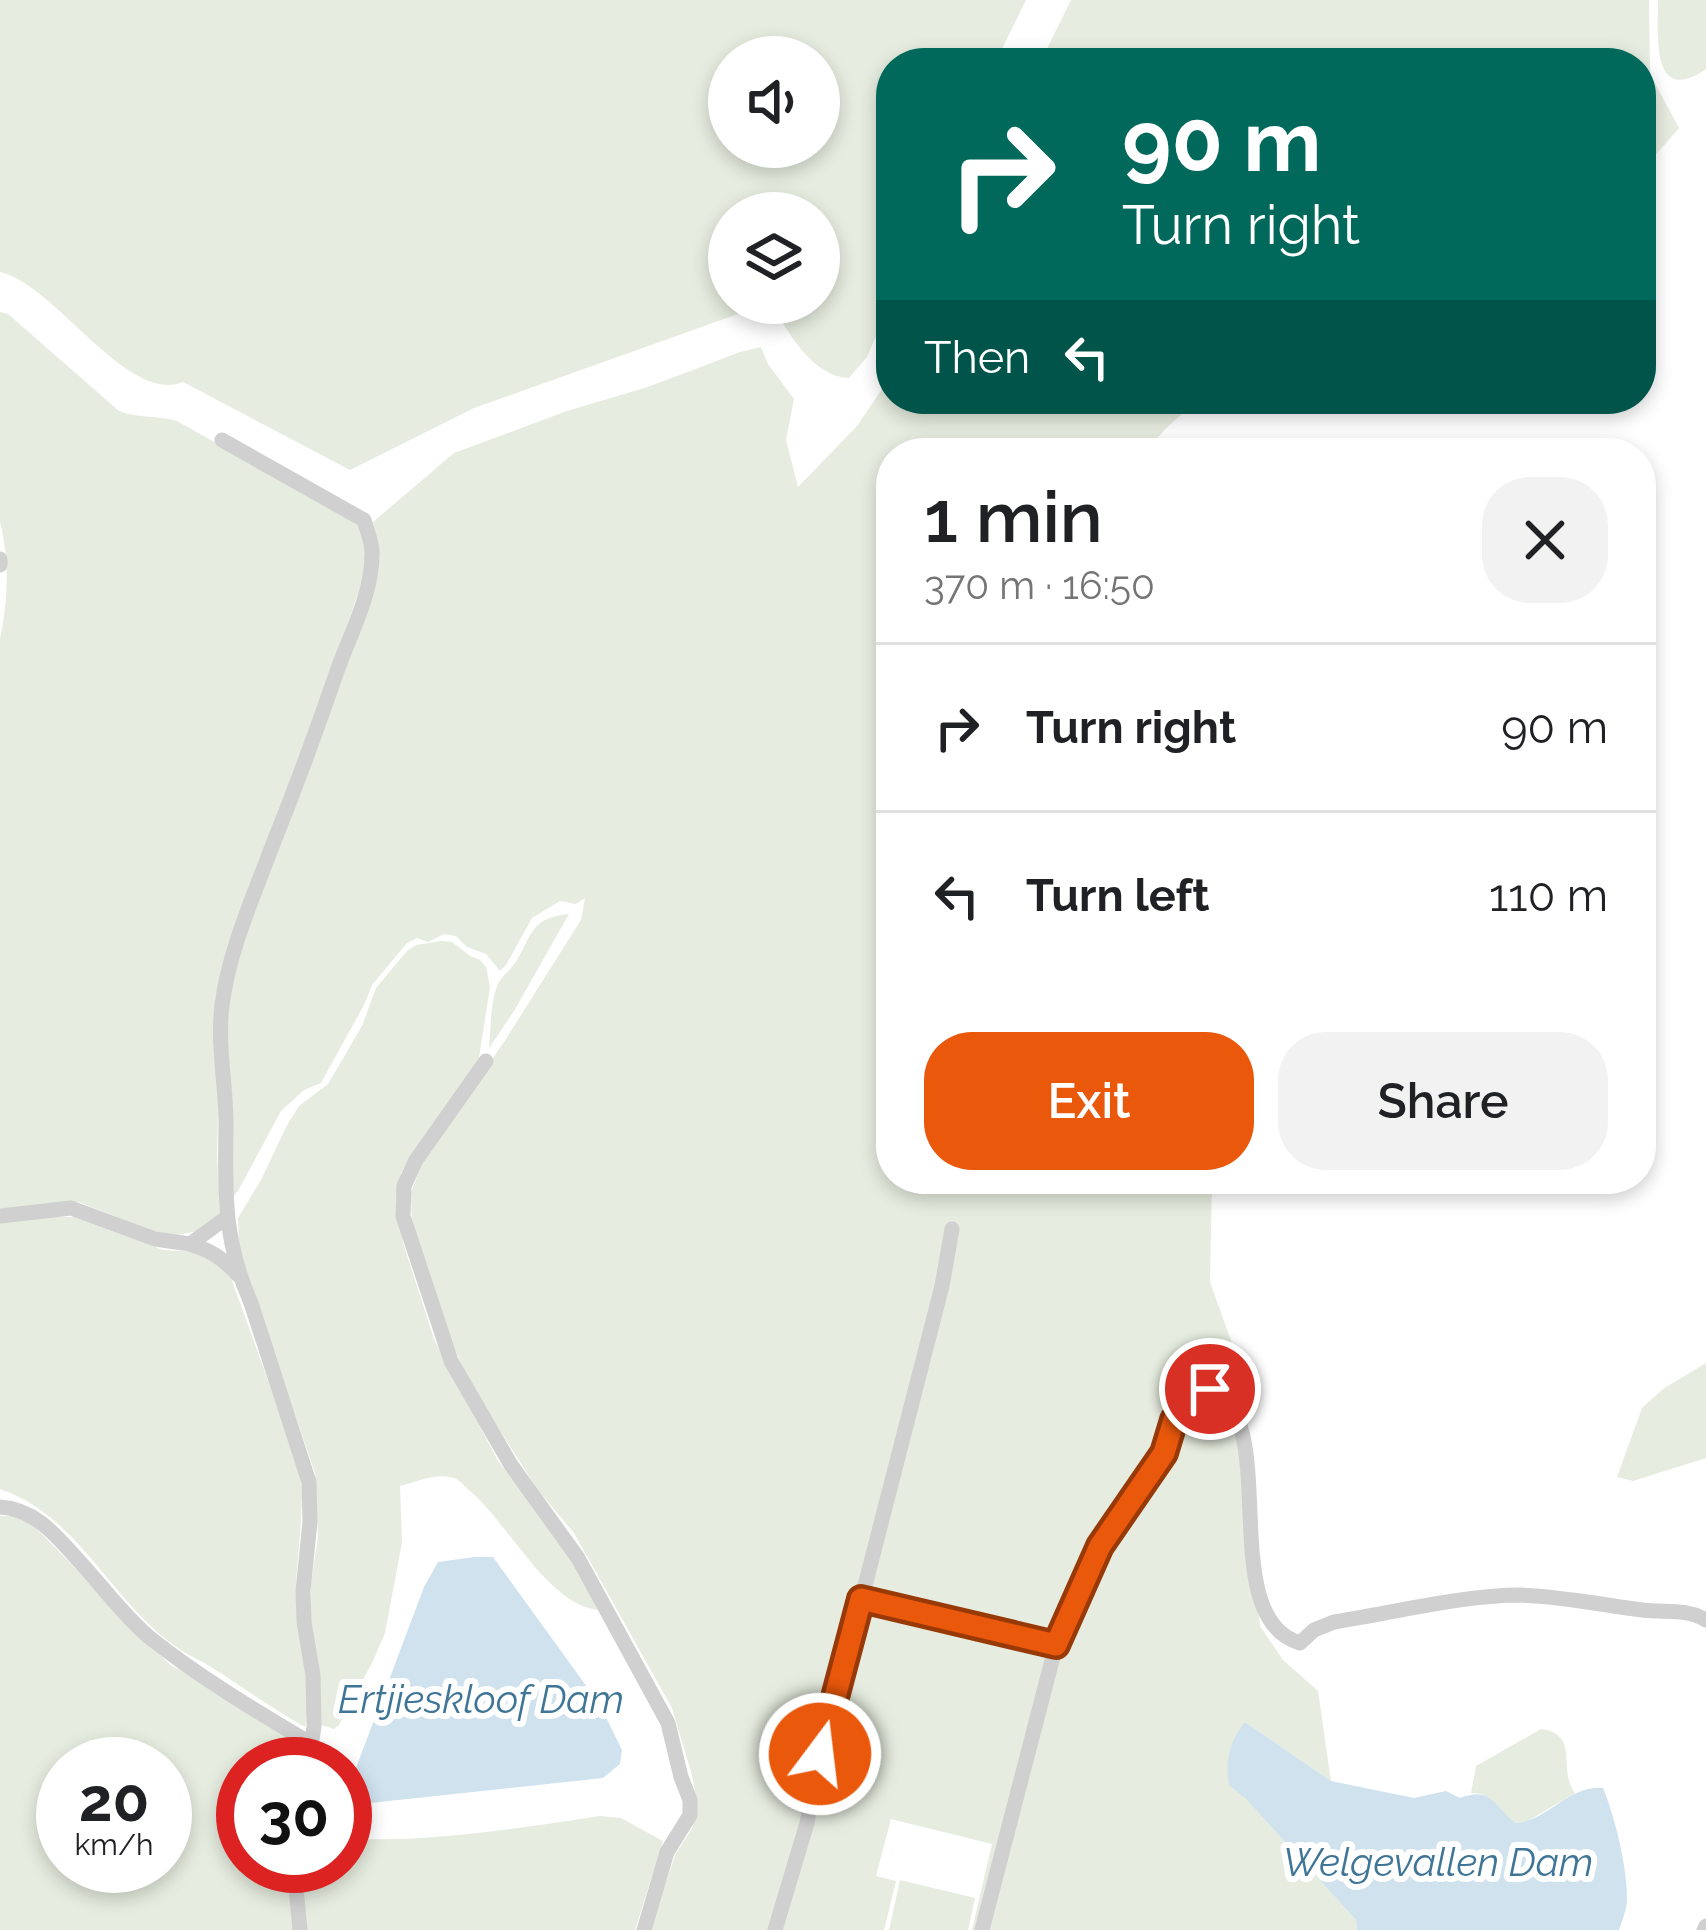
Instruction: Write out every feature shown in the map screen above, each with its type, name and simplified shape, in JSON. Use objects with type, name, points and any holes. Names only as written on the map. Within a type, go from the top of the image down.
[{"type":"street","points":[[222,440],[364,520],[373,551],[368,585],[227,970],[220,1043],[226,1218],[240,1278],[309,1482],[303,1591],[313,1675],[312,1737]]},
{"type":"street","points":[[486,1061],[416,1160],[404,1186],[403,1216],[451,1361],[511,1465],[578,1558],[668,1723],[690,1815],[667,1852],[644,1930]]},
{"type":"street","points":[[0,1216],[71,1208],[154,1239],[210,1250],[240,1278]]},
{"type":"street","points":[[190,1244],[226,1218]]},
{"type":"street","points":[[775,1930],[807,1823],[825,1727],[942,1286],[952,1229]]},
{"type":"street","points":[[982,1930],[1056,1645],[1100,1546],[1164,1453],[1174,1420],[1188,1401],[1210,1389],[1233,1406],[1240,1427],[1257,1590],[1274,1629],[1288,1640],[1300,1643],[1314,1630],[1334,1622],[1502,1596],[1686,1611],[1706,1620]]},
{"type":"street","points":[[0,1507],[15,1508],[50,1529],[145,1633],[299,1737]]},
{"type":"street","points":[[861,1599],[1056,1645]]},
{"type":"street","points":[[297,1893],[300,1930]]},
{"type":"shaded area","points":[[0,0],[1026,0],[1002,48],[876,48],[876,336],[867,357],[849,378],[836,376],[813,361],[784,324],[840,324],[840,192],[708,192],[710,324],[474,408],[350,470],[183,382],[161,384],[139,376],[44,297],[0,272]]},
{"type":"shaded area","points":[[1071,0],[1649,0],[1650,48],[1047,48]]},
{"type":"shaded area","points":[[1658,0],[1706,0],[1706,69],[1688,78],[1675,79],[1667,73],[1659,47]]},
{"type":"shaded area","points":[[1656,85],[1679,128],[1656,154]]},
{"type":"shaded area","points":[[0,312],[119,411],[177,421],[347,517],[362,529],[367,544],[362,582],[222,967],[220,1214],[197,1231],[177,1235],[153,1231],[79,1202],[0,1209],[0,639],[7,580],[0,522]]},
{"type":"shaded area","points":[[761,347],[794,399],[786,440],[798,487],[857,426],[876,398],[876,414],[1182,414],[1158,438],[876,438],[876,1194],[1212,1194],[1210,1282],[1253,1416],[1237,1428],[1260,1626],[1283,1660],[1318,1691],[1331,1781],[1245,1722],[1229,1784],[1356,1920],[1357,1930],[972,1930],[992,1844],[891,1819],[876,1876],[896,1881],[884,1930],[649,1930],[676,1853],[692,1829],[697,1804],[672,1708],[574,1533],[538,1490],[472,1387],[447,1333],[412,1231],[411,1192],[426,1154],[581,920],[585,898],[576,904],[560,901],[532,918],[500,971],[486,954],[467,947],[456,936],[444,934],[428,942],[417,938],[407,943],[372,985],[321,1083],[304,1090],[281,1111],[229,1202],[227,1009],[245,931],[300,795],[378,575],[373,522],[454,453]]},
{"type":"shaded area","points":[[569,914],[489,1048],[499,982],[535,928]]},
{"type":"shaded area","points":[[452,942],[480,960],[490,987],[478,1064],[401,1173],[396,1208],[404,1246],[434,1339],[498,1461],[567,1550],[598,1610],[562,1594],[458,1480],[435,1477],[400,1486],[402,1542],[385,1633],[334,1729],[321,1725],[311,1634],[311,1583],[318,1537],[315,1473],[248,1276],[239,1245],[238,1218],[299,1106],[328,1084],[362,1026],[376,988],[407,951]]},
{"type":"shaded area","points":[[74,1217],[163,1250],[195,1252],[219,1264],[231,1278],[301,1472],[296,1603],[308,1692],[305,1727],[171,1643],[72,1537],[27,1501],[0,1489],[0,1223]]},
{"type":"shaded area","points":[[1706,1363],[1706,1458],[1633,1481],[1617,1477],[1642,1408]]},
{"type":"shaded area","points":[[0,1516],[29,1521],[170,1665],[289,1737],[216,1737],[216,1893],[372,1893],[372,1840],[466,1834],[600,1816],[621,1818],[663,1841],[635,1930],[0,1930]]},
{"type":"shaded area","points":[[1541,1729],[1553,1732],[1565,1745],[1575,1793],[1526,1822],[1514,1823],[1490,1799],[1471,1793],[1476,1766]]},
{"type":"shaded area","points":[[900,1880],[975,1898],[968,1930],[889,1930]]},
{"type":"water","name":"Ertjieskloof Dam","points":[[493,1557],[600,1705],[622,1750],[620,1764],[603,1778],[372,1803],[372,1737],[368,1737],[424,1587],[438,1562]]},
{"type":"water","name":"Welgevallen Dam","points":[[1245,1722],[1331,1781],[1414,1798],[1446,1791],[1460,1798],[1479,1794],[1491,1799],[1515,1823],[1537,1817],[1579,1792],[1603,1788],[1625,1875],[1627,1902],[1619,1930],[1357,1930],[1356,1920],[1229,1785],[1230,1752]]},
{"type":"route","points":[[820,1754],[861,1599],[1056,1645],[1100,1546],[1164,1453],[1174,1420],[1188,1401],[1210,1389]]}]
